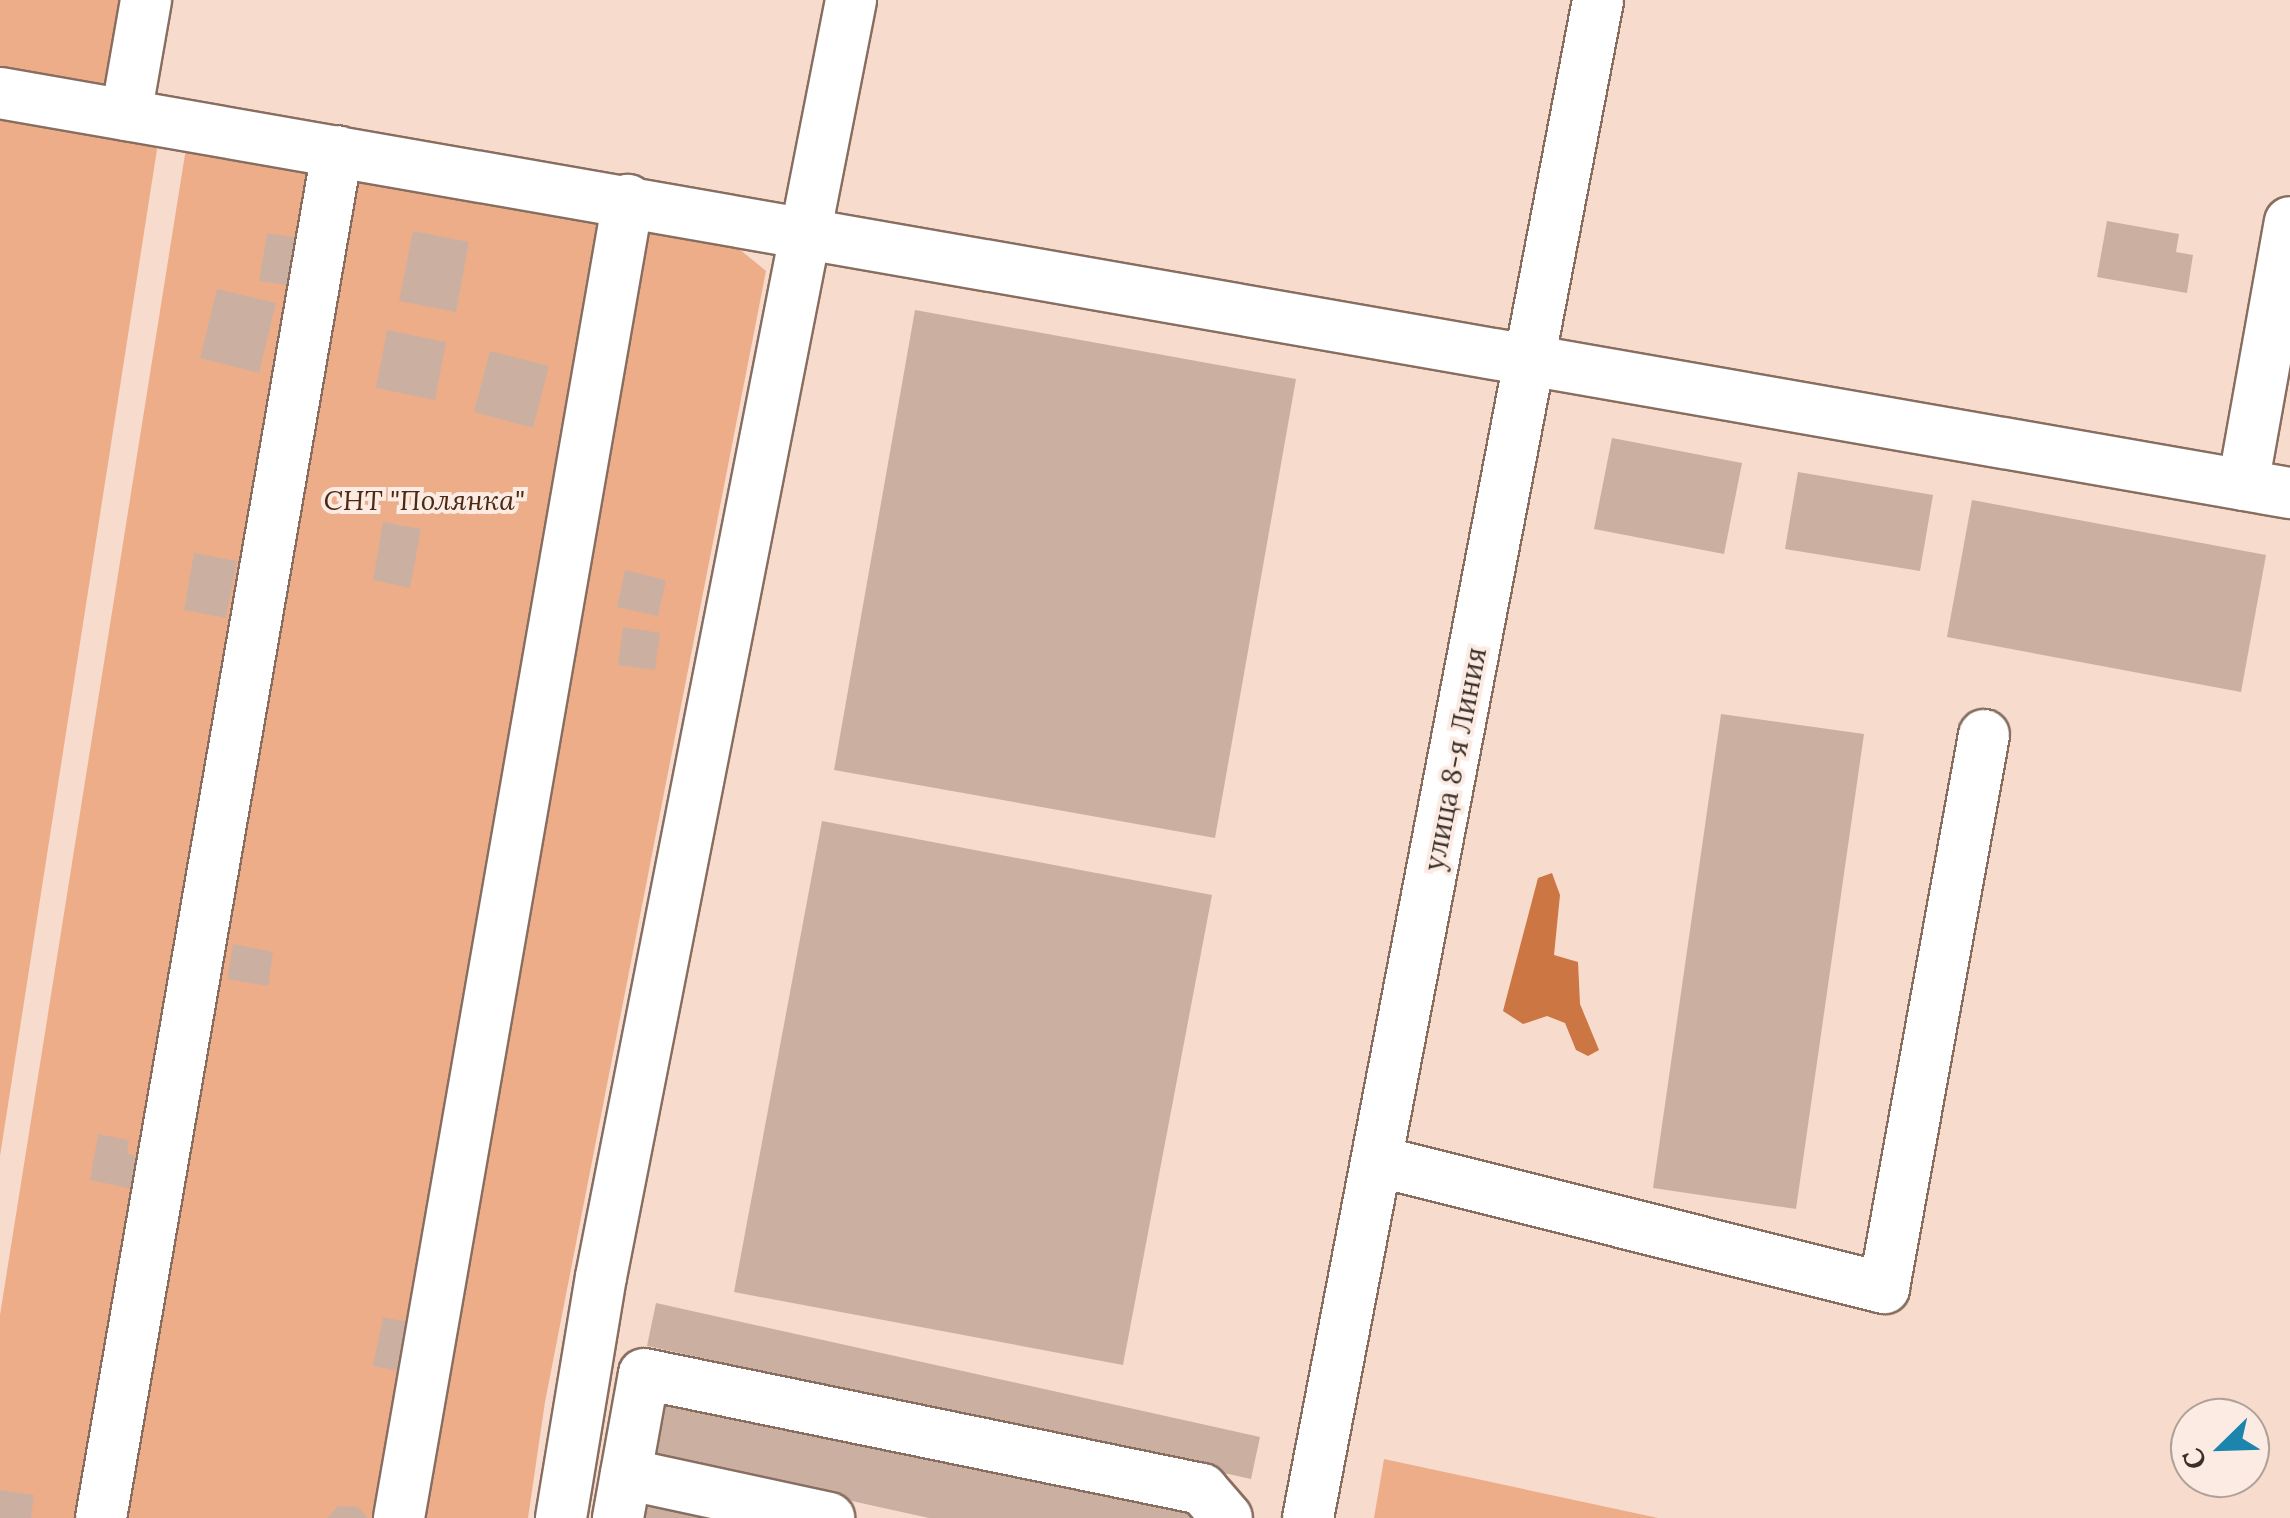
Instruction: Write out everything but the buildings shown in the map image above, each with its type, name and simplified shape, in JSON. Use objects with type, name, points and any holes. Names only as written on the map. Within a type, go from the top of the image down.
[{"type":"street","points":[[126,115],[146,0]]},
{"type":"street","points":[[561,1518],[600,1277],[851,0]]},
{"type":"street","name":"улица 8-я Линия","points":[[1308,1518],[1598,0]]},
{"type":"street","points":[[0,93],[808,231],[2267,489],[2290,222]]},
{"type":"street","points":[[102,1518],[337,151]]},
{"type":"street","points":[[399,1518],[628,200]]},
{"type":"street","points":[[1377,1160],[1884,1288],[1984,734]]},
{"type":"street","points":[[829,1518],[622,1496],[644,1374],[1202,1489],[1227,1518]]},
{"type":"green space","points":[[0,0],[138,0],[121,102],[0,80]]},
{"type":"green space","points":[[0,118],[160,130],[0,1156]]},
{"type":"green space","name":"СНТ \"Полянка\"","points":[[186,148],[739,249],[766,271],[545,1402],[528,1518],[0,1518],[0,1315]]},
{"type":"green space","points":[[1384,1459],[1658,1518],[1374,1518]]},
{"type":"shaded area","points":[[1552,873],[1560,895],[1554,955],[1578,962],[1580,1004],[1599,1050],[1588,1056],[1576,1050],[1565,1023],[1547,1016],[1523,1024],[1503,1011],[1538,878]]}]
